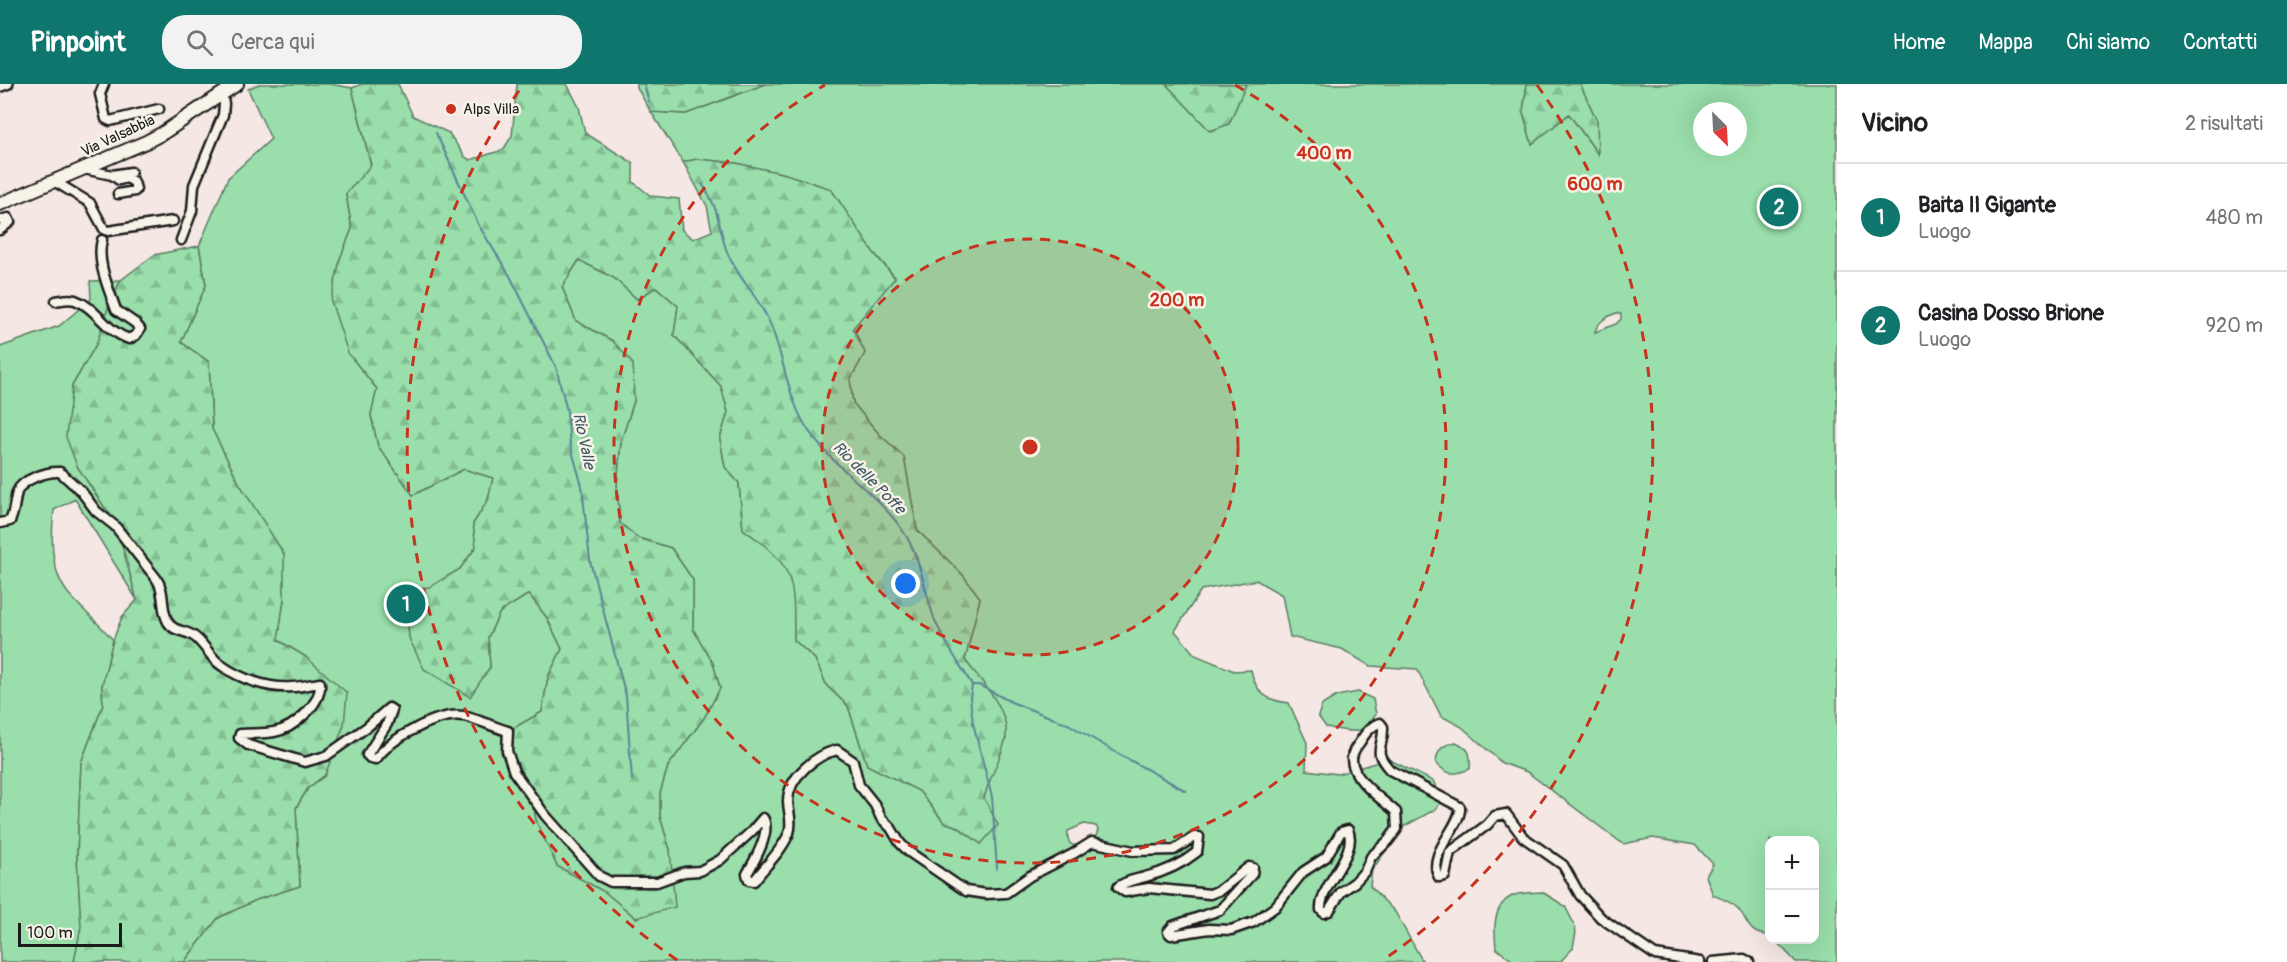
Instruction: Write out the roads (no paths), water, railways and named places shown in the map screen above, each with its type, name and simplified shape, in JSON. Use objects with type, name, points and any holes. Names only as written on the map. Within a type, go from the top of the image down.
[{"type":"main road","name":"Via Valsabbia","points":[[0,204],[163,133],[237,84]]},
{"type":"street","points":[[0,87],[8,84]]},
{"type":"street","points":[[104,84],[100,94],[106,118],[110,121],[159,109]]},
{"type":"street","points":[[181,240],[192,211],[194,185],[223,115],[222,93]]},
{"type":"street","points":[[83,169],[112,175],[131,172]]},
{"type":"street","points":[[112,175],[119,180],[127,178],[134,182],[136,187],[135,191],[118,194]]},
{"type":"street","points":[[54,181],[90,203],[104,229],[108,231],[172,221]]},
{"type":"street","points":[[98,217],[105,249]]},
{"type":"street","points":[[0,220],[9,218],[10,222],[0,230]]},
{"type":"street","points":[[56,301],[75,300],[93,311],[110,329],[121,336],[129,339],[136,335],[140,329],[116,310],[99,250],[102,240]]},
{"type":"street","points":[[0,523],[10,521],[15,512],[18,491],[24,485],[37,477],[60,472],[81,491],[96,511],[115,526],[162,586],[165,615],[169,624],[177,631],[192,635],[220,665],[243,677],[266,684],[291,687],[320,683],[320,688],[308,712],[275,732],[240,734],[238,738],[248,745],[298,761],[315,760],[326,756],[367,728],[385,709],[389,708],[392,710],[387,724],[367,755],[370,758],[376,759],[383,749],[420,726],[447,717],[460,716],[508,731],[507,751],[514,772],[545,815],[599,876],[611,882],[657,882],[684,872],[700,871],[720,860],[763,818],[766,827],[758,854],[747,874],[748,880],[754,881],[780,848],[790,831],[788,796],[798,776],[816,759],[837,750],[853,761],[859,785],[900,843],[909,852],[966,891],[986,894],[1006,893],[1030,876],[1092,842],[1133,850],[1174,850],[1194,837],[1199,837],[1197,852],[1182,864],[1146,877],[1126,881],[1118,887],[1125,892],[1149,888],[1210,894],[1220,890],[1249,867],[1253,868],[1252,874],[1220,910],[1173,926],[1168,932],[1175,936],[1201,929],[1231,930],[1254,922],[1275,907],[1303,872],[1326,856],[1341,832],[1348,830],[1350,836],[1346,854],[1329,882],[1320,904],[1321,910],[1329,911],[1341,892],[1365,871],[1371,857],[1397,829],[1396,812],[1363,783],[1352,760],[1354,751],[1368,731],[1380,723],[1383,727],[1383,734],[1378,747],[1379,753],[1390,770],[1460,807],[1461,814],[1446,836],[1440,852],[1437,873],[1439,877],[1445,876],[1450,852],[1457,845],[1487,825],[1496,816],[1506,814],[1523,837],[1563,865],[1580,896],[1601,918],[1654,955],[1700,962]]},
{"type":"street","points":[[1713,962],[1744,959],[1749,962]]},
{"type":"waterway","name":"Rio delle Poffe","points":[[644,84],[649,102]]},
{"type":"waterway","name":"Rio Valle","points":[[436,133],[479,226],[510,276],[556,367],[567,411],[570,444],[582,486],[590,561],[626,696],[632,780]]},
{"type":"waterway","name":"Rio delle Poffe","points":[[702,184],[715,210],[727,252],[767,316],[794,401],[805,425],[815,440],[839,466],[878,502],[901,528],[913,549],[938,627],[972,685],[970,698],[973,723],[992,797],[997,869]]},
{"type":"waterway","points":[[973,685],[979,685],[1011,702],[1068,724],[1186,791]]},
{"type":"place","name":"Alps Villa","points":[[451,109]]},
{"type":"place","name":"Casina Dosso Brione","points":[[1779,207]]},
{"type":"place","name":"Baita Il Gigante","points":[[406,604]]}]
